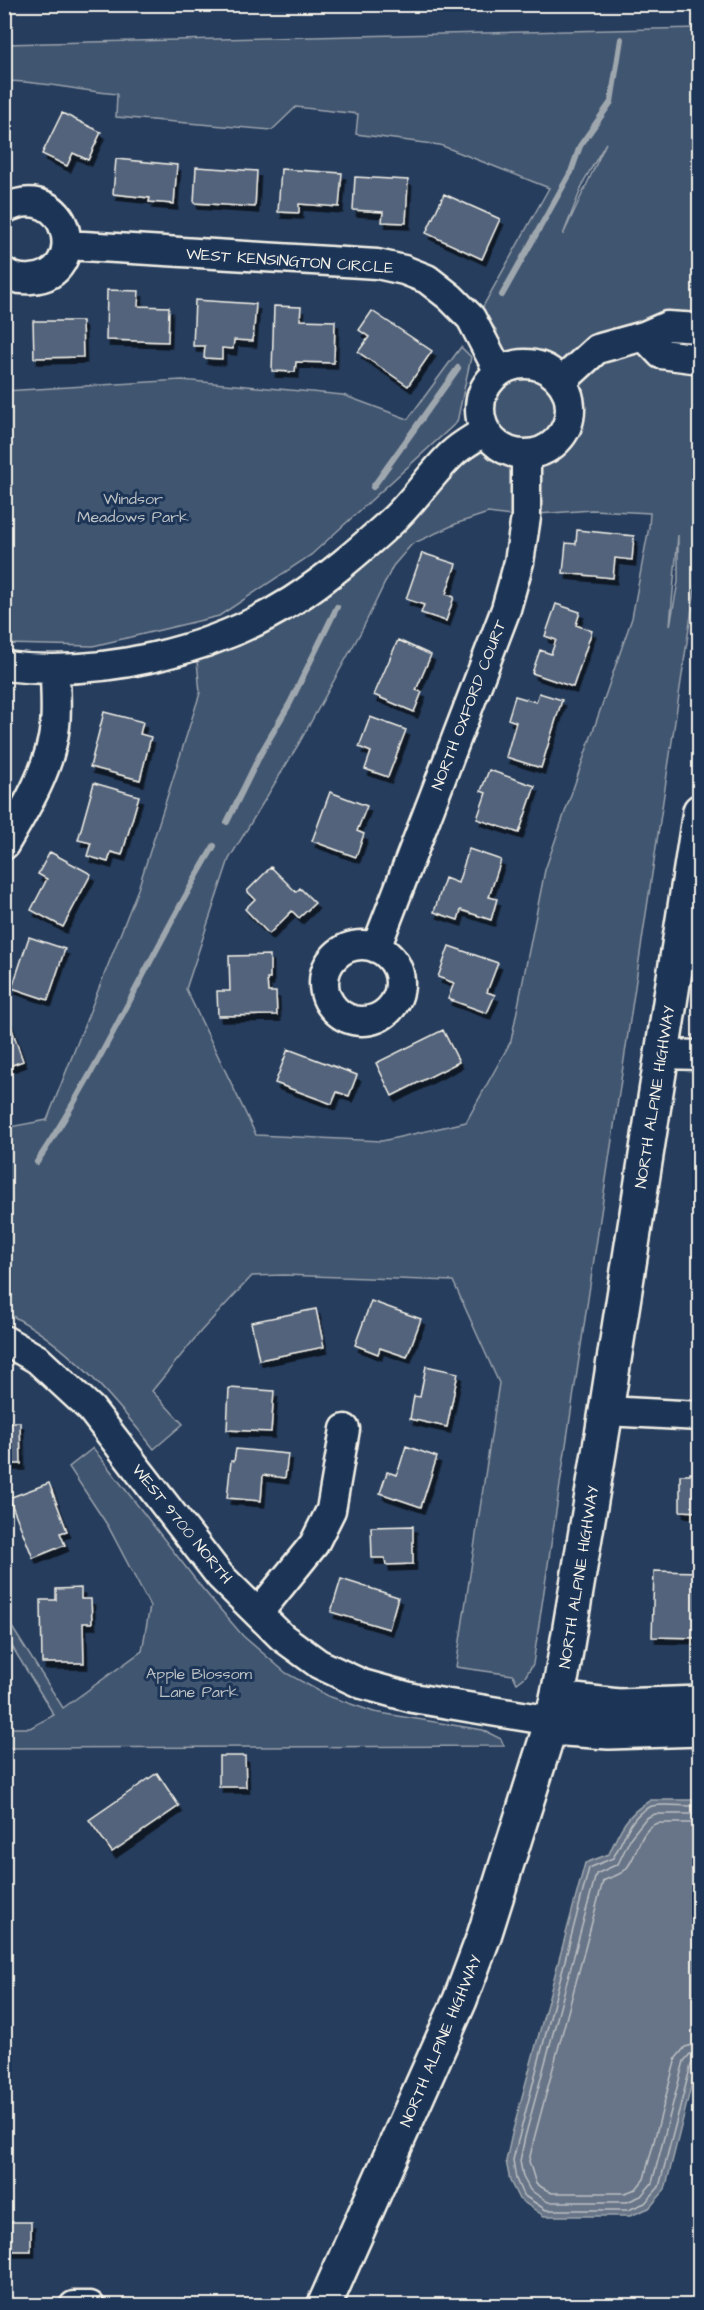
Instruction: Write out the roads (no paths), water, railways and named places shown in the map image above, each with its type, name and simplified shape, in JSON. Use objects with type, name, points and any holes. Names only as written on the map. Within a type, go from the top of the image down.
[{"type":"main road","name":"NORTH ALPINE HIGHWAY","points":[[324,2306],[460,2000],[492,1913],[553,1716],[606,1411],[699,811]]},
{"type":"main road","points":[[553,1716],[618,1706],[699,1704]]},
{"type":"main road","points":[[553,1716],[609,1732],[699,1729]]},
{"type":"street","points":[[4,209],[17,202],[32,201],[47,206],[59,216],[66,230],[67,245],[62,260],[52,272],[39,279],[23,280],[4,272]]},
{"type":"street","name":"WEST KENSINGTON CIRCLE","points":[[67,245],[377,264],[404,270],[427,279],[471,318],[499,372]]},
{"type":"street","points":[[561,382],[597,349],[644,336],[667,326],[699,328]]},
{"type":"street","points":[[644,336],[661,354],[699,358]]},
{"type":"street","points":[[521,364],[532,364],[544,368],[561,382],[567,393],[570,417],[566,429],[550,447],[526,454],[503,448],[493,441],[481,421],[481,399],[491,379],[499,372],[521,364]]},
{"type":"street","points":[[4,666],[55,670],[118,664],[185,649],[232,632],[291,601],[350,559],[401,513],[452,453],[486,431]]},
{"type":"street","name":"NORTH OXFORD COURT","points":[[376,948],[506,609],[519,562],[526,517],[526,454]]},
{"type":"street","points":[[4,845],[22,816],[44,768],[55,726],[55,670]]},
{"type":"street","points":[[661,1054],[699,1055]]},
{"type":"street","name":"WEST 9700 NORTH","points":[[4,1340],[37,1359],[91,1409],[220,1576],[282,1637],[319,1664],[362,1684],[413,1698],[553,1716]]},
{"type":"street","points":[[606,1411],[699,1416]]},
{"type":"street","points":[[259,1612],[314,1544],[331,1510],[345,1429]]},
{"type":"street","points":[[74,2306],[90,2306]]},
{"type":"water","points":[[651,1800],[699,1800],[699,2055],[665,2190],[649,2208],[630,2216],[544,2216],[519,2199],[510,2181],[506,2161],[512,2134],[585,1863],[609,1854],[620,1830],[630,1817]]},
{"type":"waterway","points":[[502,295],[571,172],[580,146],[611,102],[621,39]]},
{"type":"waterway","points":[[373,487],[458,368]]},
{"type":"waterway","points":[[227,822],[261,753],[290,703],[337,607]]},
{"type":"waterway","points":[[37,1162],[84,1085],[214,846]]},
{"type":"park label","name":"Windsor Meadows Park","points":[[133,508]]},
{"type":"park label","name":"Apple Blossom Lane Park","points":[[199,1683]]}]
